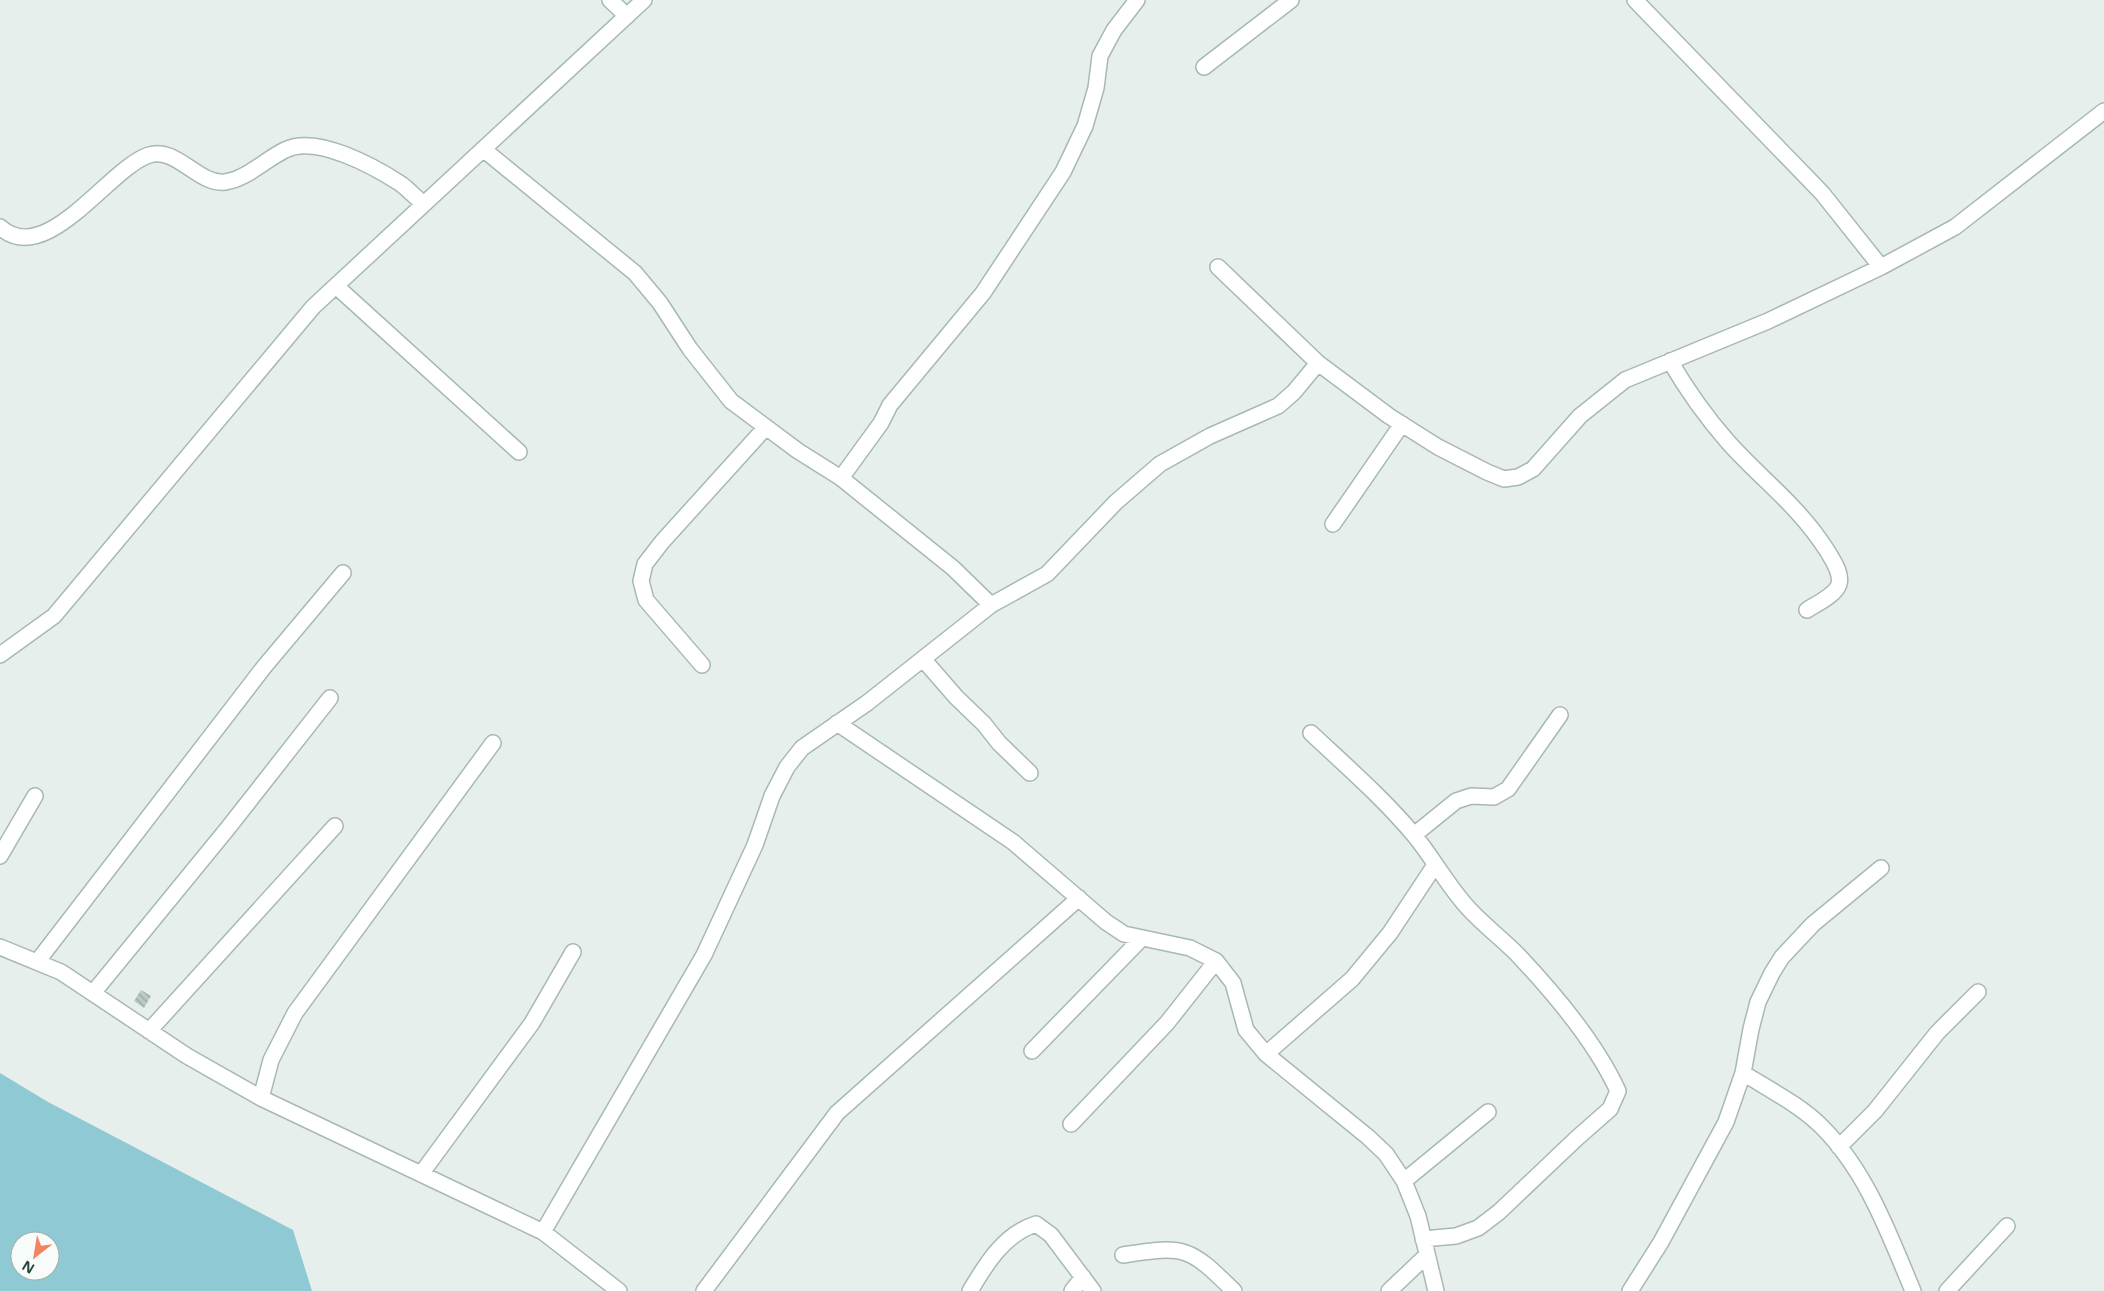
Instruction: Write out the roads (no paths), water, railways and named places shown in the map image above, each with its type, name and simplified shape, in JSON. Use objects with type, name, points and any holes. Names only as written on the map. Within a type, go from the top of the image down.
[{"type":"street","points":[[610,0],[626,16]]},
{"type":"street","points":[[0,655],[54,616],[313,307],[644,0]]},
{"type":"street","points":[[841,478],[881,423],[890,405],[983,293],[1063,172],[1085,126],[1096,88],[1100,56],[1114,30],[1137,0]]},
{"type":"street","points":[[1204,67],[1291,0]]},
{"type":"street","points":[[1635,0],[1822,193],[1881,267]]},
{"type":"street","points":[[1218,267],[1318,362],[1402,424],[1438,447],[1487,472],[1504,478],[1518,477],[1533,468],[1580,416],[1625,380],[1768,321],[1881,267],[1955,228],[2104,111]]},
{"type":"street","points":[[0,226],[5,231],[26,237],[50,229],[69,218],[124,170],[149,154],[166,155],[208,178],[225,182],[249,172],[287,149],[303,146],[323,147],[356,160],[401,184],[424,204]]},
{"type":"street","points":[[483,149],[635,273],[660,304],[690,349],[731,400],[766,427],[841,478],[953,568],[991,605]]},
{"type":"street","points":[[336,286],[519,452]]},
{"type":"street","points":[[1670,361],[1712,423],[1793,504],[1814,530],[1834,563],[1839,574],[1839,584],[1835,590],[1807,610]]},
{"type":"street","points":[[542,1232],[704,955],[747,862],[772,796],[787,767],[802,748],[923,659],[991,605],[1048,574],[1116,502],[1160,464],[1210,436],[1278,406],[1294,392],[1318,362]]},
{"type":"street","points":[[1332,524],[1402,424]]},
{"type":"street","points":[[702,665],[646,600],[641,581],[645,564],[662,542],[766,427]]},
{"type":"street","points":[[37,962],[264,667],[343,574]]},
{"type":"street","points":[[923,659],[956,697],[988,728],[999,743],[1030,773]]},
{"type":"street","points":[[93,993],[228,828],[330,698]]},
{"type":"street","points":[[1414,836],[1463,798],[1494,797],[1508,789],[1560,715]]},
{"type":"street","points":[[837,723],[1013,842],[1106,922],[1124,934],[1190,948],[1216,961],[1233,983],[1246,1030],[1266,1054],[1368,1137],[1386,1154],[1412,1196],[1436,1291]]},
{"type":"street","points":[[1311,734],[1373,792],[1414,836],[1454,892],[1517,955],[1565,1011],[1609,1073],[1618,1091],[1616,1100],[1610,1109],[1499,1212],[1478,1228],[1456,1236],[1423,1239]]},
{"type":"street","points":[[261,1098],[271,1060],[295,1013],[494,743]]},
{"type":"street","points":[[0,856],[34,796]]},
{"type":"street","points":[[149,1031],[335,826]]},
{"type":"street","points":[[1266,1054],[1352,979],[1390,933],[1435,865]]},
{"type":"street","points":[[1630,1291],[1661,1242],[1726,1122],[1743,1073],[1758,1002],[1782,957],[1813,924],[1881,868]]},
{"type":"street","points":[[704,1291],[837,1114],[1079,898]]},
{"type":"street","points":[[1032,1051],[1141,939]]},
{"type":"street","points":[[0,947],[61,972],[187,1056],[261,1098],[542,1232],[618,1291]]},
{"type":"street","points":[[421,1174],[532,1023],[573,952]]},
{"type":"street","points":[[1071,1124],[1167,1022],[1216,961]]},
{"type":"street","points":[[1839,1147],[1875,1111],[1937,1033],[1978,992]]},
{"type":"street","points":[[1743,1073],[1803,1111],[1822,1126],[1839,1147],[1857,1172],[1886,1227],[1913,1291]]},
{"type":"street","points":[[1404,1181],[1488,1112]]},
{"type":"street","points":[[970,1291],[996,1251],[1026,1227],[1036,1224],[1051,1235],[1093,1291]]},
{"type":"street","points":[[1947,1291],[2007,1226]]},
{"type":"street","points":[[1123,1255],[1158,1250],[1185,1252],[1205,1263],[1234,1291]]},
{"type":"street","points":[[1390,1291],[1427,1255]]},
{"type":"street","points":[[1072,1291],[1083,1277]]},
{"type":"water","points":[[0,1073],[48,1102],[293,1230],[312,1291],[0,1291]]}]
